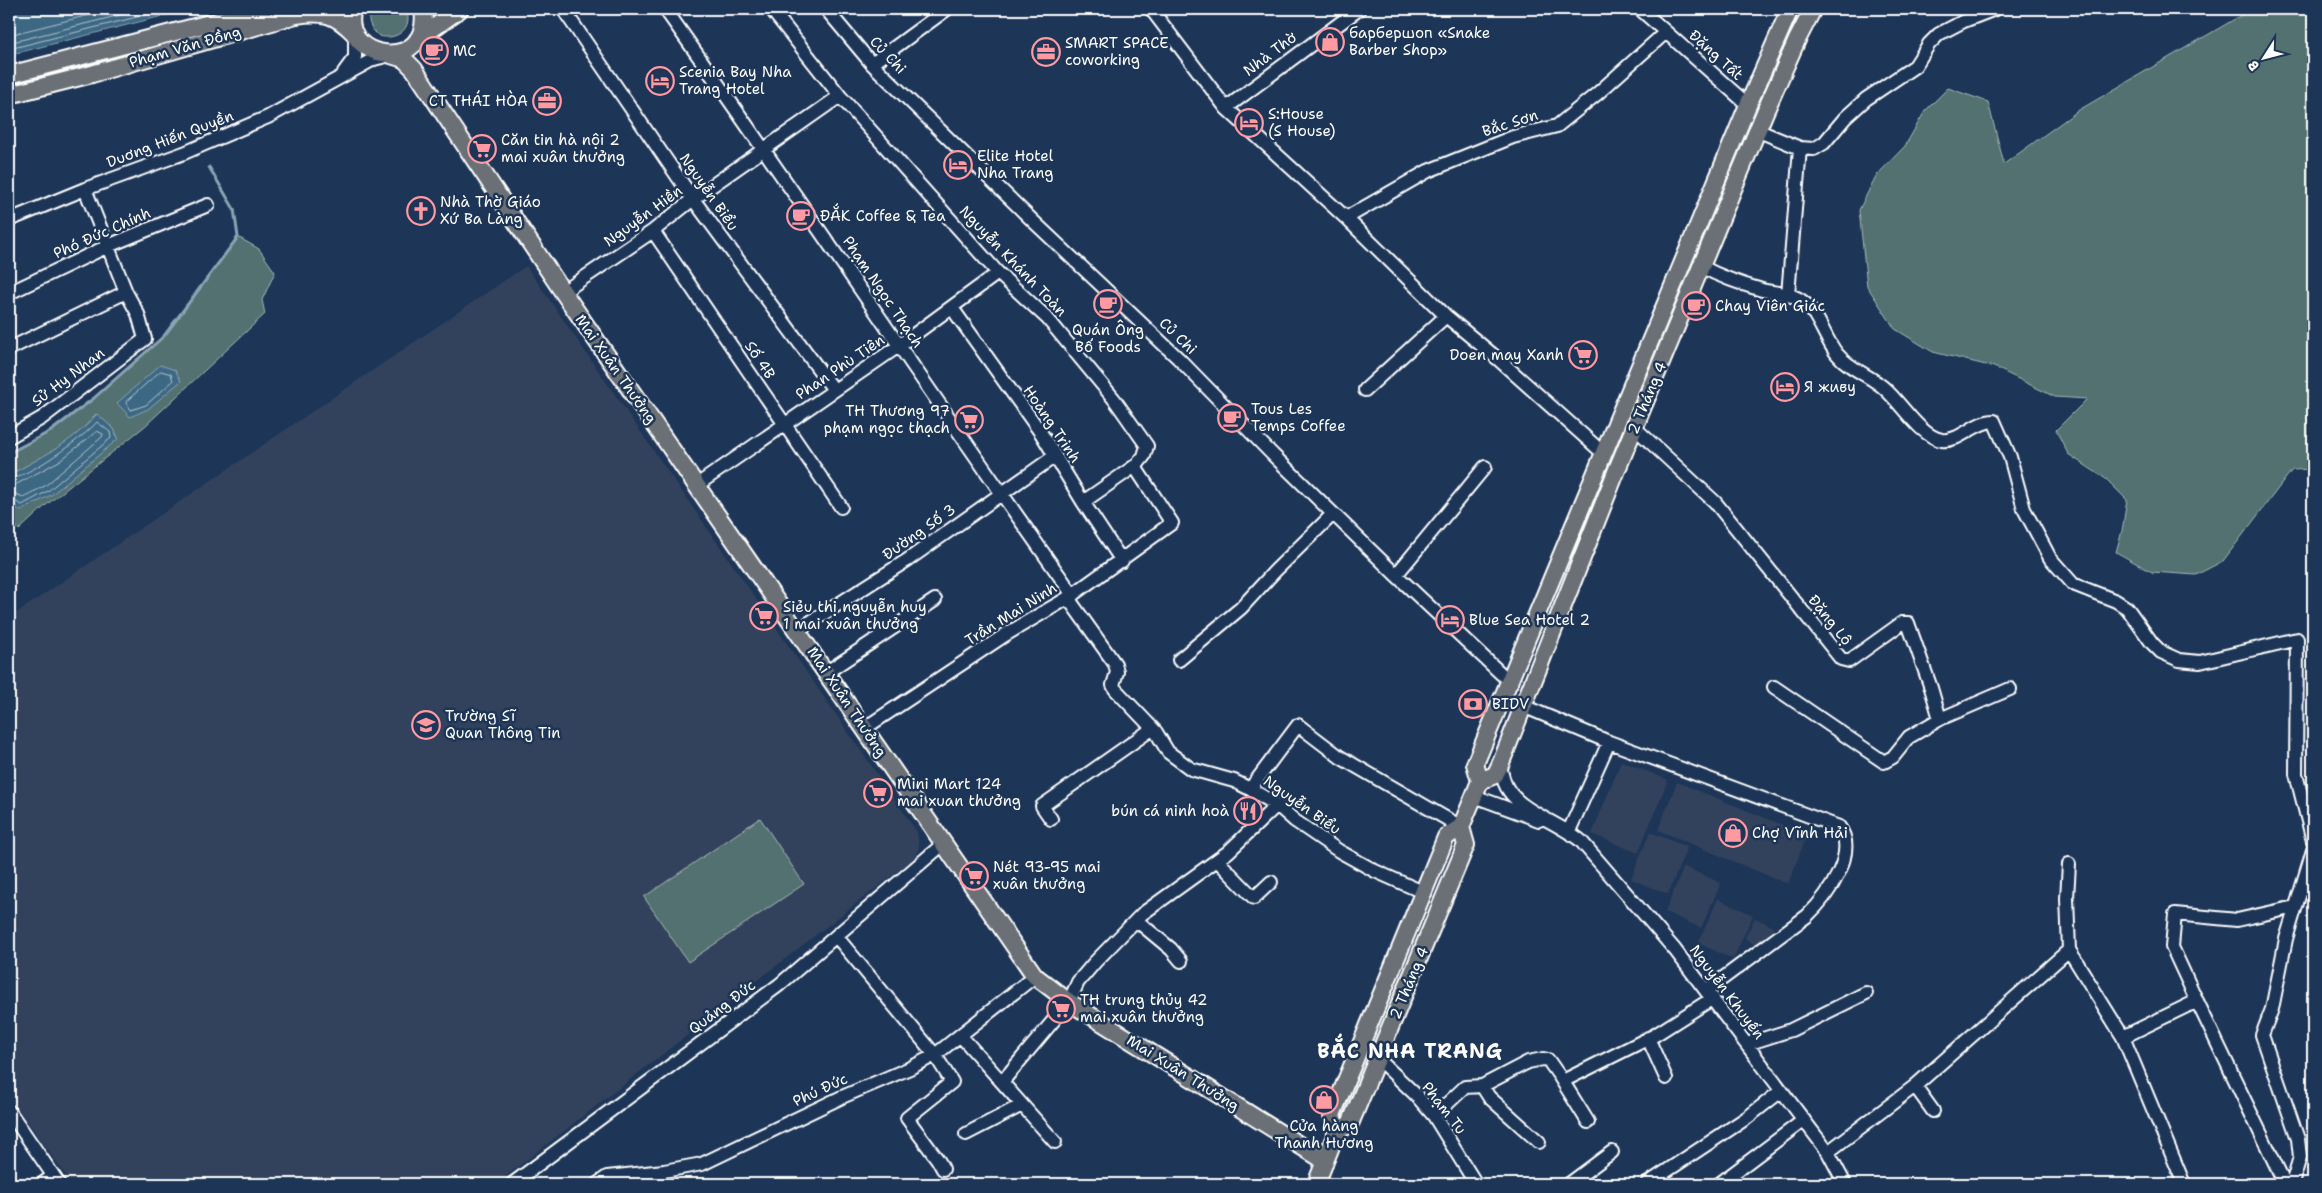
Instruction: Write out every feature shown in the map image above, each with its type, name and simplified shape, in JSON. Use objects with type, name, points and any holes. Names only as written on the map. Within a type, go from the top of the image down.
[{"type":"main road","name":"Phạm Văn Đồng","points":[[9,75],[264,9]]},
{"type":"main road","points":[[353,9],[352,23],[355,34]]},
{"type":"main road","points":[[414,70],[413,50],[423,29],[423,9]]},
{"type":"main road","points":[[390,55],[411,47],[418,39],[460,9]]},
{"type":"main road","name":"2 Tháng 4","points":[[1316,1184],[1336,1131],[1332,1115],[1425,893],[1446,837],[1461,827],[1474,796],[1480,781],[1476,764],[1511,683],[1603,453],[1790,9]]},
{"type":"main road","name":"2 Tháng 4","points":[[1480,781],[1495,775],[1500,765],[1618,466],[1765,112],[1796,40],[1813,9]]},
{"type":"main road","name":"Phạm Văn Đồng","points":[[9,95],[92,74],[312,12],[329,14],[343,22],[370,50],[390,55]]},
{"type":"main road","name":"Mai Xuân Thưởng","points":[[390,55],[404,60],[414,70],[563,292],[1035,976],[1069,1002],[1325,1161]]},
{"type":"main road","points":[[1748,105],[1765,112]]},
{"type":"main road","points":[[1603,453],[1618,466]]},
{"type":"main road","name":"2 Tháng 4","points":[[1336,1131],[1350,1124],[1466,845],[1461,827]]},
{"type":"street","name":"Nguyễn Biểu","points":[[564,9],[693,199],[834,390]]},
{"type":"street","name":"Phạm Ngọc Thạch","points":[[665,9],[766,150],[1070,597]]},
{"type":"street","name":"Nguyễn Khánh Toàn","points":[[771,9],[840,96],[998,273],[1047,318],[1143,438],[1147,451],[1135,466]]},
{"type":"street","name":"Củ Chi","points":[[826,9],[872,64],[1032,220],[1178,358],[1333,514],[1511,683]]},
{"type":"street","points":[[872,64],[947,9]]},
{"type":"street","points":[[1151,9],[1226,108],[1346,218],[1446,316],[1498,359],[1603,453]]},
{"type":"street","name":"Nhà Thờ","points":[[1226,108],[1359,9]]},
{"type":"street","name":"Đặng Tất","points":[[1640,9],[1748,105]]},
{"type":"street","points":[[1758,131],[1800,148],[1814,149],[1824,144],[1845,118],[1866,99],[1914,66],[1929,44],[1940,34],[1964,20],[1995,9]]},
{"type":"street","name":"Bắc Sơn","points":[[1346,218],[1428,171],[1513,137],[1557,126],[1598,93],[1666,32]]},
{"type":"street","name":"Duơng Hiến Quyền","points":[[339,77],[355,58],[355,34]]},
{"type":"street","name":"Duơng Hiến Quyền","points":[[9,220],[84,189],[184,153],[268,117],[374,59],[390,55]]},
{"type":"street","name":"Nguyễn Hiền","points":[[563,292],[653,231],[693,199],[766,150],[840,96]]},
{"type":"street","points":[[1788,295],[1800,148]]},
{"type":"street","points":[[9,349],[126,292],[84,189]]},
{"type":"street","name":"Phó Đức Chính","points":[[9,294],[108,246],[208,205]]},
{"type":"street","name":"Số 4B","points":[[653,231],[841,507]]},
{"type":"street","points":[[1702,267],[1747,286],[1788,295],[1801,300],[1811,310],[1831,345],[1841,358],[1886,389],[1911,418],[1930,436],[1943,440],[1951,439],[1982,424],[1994,421],[2010,457],[2024,509],[2050,558],[2073,584],[2116,601],[2127,608],[2152,643],[2161,652],[2179,660],[2200,662],[2297,639],[2296,774],[2313,841]]},
{"type":"street","name":"Phan Phù Tiên","points":[[697,485],[900,345],[998,273]]},
{"type":"street","name":"Sử Hy Nhan","points":[[9,437],[42,418],[145,339],[138,314],[126,292]]},
{"type":"street","name":"Hoàng Trinh","points":[[952,308],[1026,411],[1122,561]]},
{"type":"street","points":[[1366,390],[1446,316]]},
{"type":"street","name":"Đặng Lộ","points":[[1635,428],[1715,502],[1841,659],[1849,661],[1902,622],[1908,623],[1940,719]]},
{"type":"street","name":"Đường Số 3","points":[[798,630],[909,559],[1055,456]]},
{"type":"street","points":[[1083,502],[1135,466]]},
{"type":"street","name":"Trần Mai Ninh","points":[[865,728],[1005,635],[1070,597],[1172,523],[1135,466]]},
{"type":"street","points":[[1396,575],[1485,467]]},
{"type":"street","points":[[1179,660],[1241,608],[1275,571],[1333,514]]},
{"type":"street","name":"Nguyễn Biểu","points":[[1070,597],[1115,664],[1116,672],[1113,685],[1115,689],[1152,728],[1168,752],[1191,769],[1234,781],[1250,789],[1277,805],[1308,830],[1345,855],[1375,871],[1425,893]]},
{"type":"street","points":[[827,672],[935,600]]},
{"type":"street","points":[[1774,687],[1884,762],[1894,757],[1909,737],[1940,719],[2010,689]]},
{"type":"street","points":[[1524,706],[1609,742],[1839,827],[1844,833],[1847,849],[1830,892],[1807,916],[1710,994],[1648,1038],[1563,1081]]},
{"type":"street","points":[[1250,789],[1298,725],[1340,757],[1461,827]]},
{"type":"street","points":[[1051,819],[1042,806],[1152,728]]},
{"type":"street","points":[[1569,832],[1609,742]]},
{"type":"street","name":"Nguyễn Khuyến","points":[[1500,765],[1504,783],[1515,798],[1569,832],[1606,868],[1710,994],[1828,1152],[1845,1184]]},
{"type":"street","name":"Nguyễn Khuyến","points":[[1474,796],[1569,832]]},
{"type":"street","points":[[1002,1082],[1069,1002],[1078,982],[1136,920],[1228,852],[1277,805]]},
{"type":"street","name":"Quảng Đức","points":[[512,1184],[779,984],[943,844]]},
{"type":"street","points":[[2292,1184],[2300,1156],[2298,1139],[2262,1034],[2272,1009],[2295,907],[2313,850]]},
{"type":"street","points":[[1217,860],[1254,898],[1271,882]]},
{"type":"street","points":[[2069,864],[2067,898],[2069,950],[2123,1037],[2184,1184]]},
{"type":"street","points":[[2285,1184],[2172,948],[2175,914],[2237,920],[2295,907]]},
{"type":"street","points":[[1136,920],[1171,949],[1181,961]]},
{"type":"street","points":[[836,936],[935,1055],[952,1082],[907,1118],[943,1169]]},
{"type":"street","points":[[1828,1152],[1915,1086],[2069,950]]},
{"type":"street","name":"Phú Đức","points":[[597,1184],[607,1177],[664,1171],[702,1164],[935,1055],[1035,976]]},
{"type":"street","points":[[1747,1044],[1790,1030],[1866,993]]},
{"type":"street","points":[[2123,1037],[2197,1001]]},
{"type":"street","points":[[960,1035],[1055,1142]]},
{"type":"street","points":[[1648,1038],[1666,1078]]},
{"type":"street","name":"Phạm Tu","points":[[1377,1058],[1416,1095],[1434,1116],[1476,1184]]},
{"type":"street","points":[[1434,1116],[1465,1087],[1482,1086],[1528,1062],[1543,1059],[1548,1060],[1563,1081],[1588,1122]]},
{"type":"street","points":[[1482,1086],[1489,1097],[1539,1142]]},
{"type":"street","points":[[1915,1086],[1932,1111]]},
{"type":"street","points":[[1647,1184],[1748,1117],[1781,1091]]},
{"type":"street","points":[[966,1134],[1022,1105]]},
{"type":"street","points":[[9,1112],[56,1180],[42,1184]]},
{"type":"street","points":[[1719,1184],[1804,1120]]},
{"type":"street","points":[[1569,1184],[1612,1152]]},
{"type":"shaded area","name":"Trường Sĩ Quan Thông Tin","points":[[526,266],[917,832],[919,847],[916,857],[496,1184],[72,1184],[9,1096],[9,618]]},
{"type":"shaded area","points":[[1621,761],[1668,780],[1638,853],[1592,834]]},
{"type":"shaded area","name":"Chợ Vĩnh Hải","points":[[1677,782],[1807,835],[1788,884],[1658,830]]},
{"type":"shaded area","points":[[1650,832],[1687,847],[1668,894],[1631,879]]},
{"type":"shaded area","points":[[1684,867],[1721,883],[1701,928],[1665,912]]},
{"type":"shaded area","points":[[1718,899],[1753,915],[1733,959],[1698,943]]},
{"type":"shaded area","points":[[1755,918],[1774,927],[1760,948],[1745,938]]},
{"type":"green space","points":[[371,9],[406,9],[408,22],[406,27],[398,35],[392,37],[379,36],[370,24]]},
{"type":"green space","points":[[2252,9],[2313,9],[2313,469],[2292,470],[2223,561],[2196,575],[2152,572],[2116,552],[2122,531],[2127,500],[2106,479],[2068,454],[2056,430],[2087,399],[2055,397],[1994,367],[1933,352],[1895,329],[1867,286],[1859,210],[1876,176],[1905,146],[1925,111],[1948,88],[1988,102],[2004,164],[2079,110]]},
{"type":"green space","points":[[238,237],[259,249],[275,272],[262,300],[265,314],[145,426],[45,506],[19,530],[9,518],[9,501],[20,511],[83,468],[118,438],[114,429],[96,414],[67,442],[9,475],[9,453],[51,431],[94,398],[164,336]]},
{"type":"green space","points":[[760,818],[804,884],[688,962],[644,897]]},
{"type":"water","points":[[9,9],[190,9],[9,55]]},
{"type":"water","points":[[160,365],[175,370],[181,381],[148,409],[130,417],[117,403]]},
{"type":"water","points":[[97,414],[114,429],[118,439],[51,495],[20,511],[9,501],[9,475],[67,441]]},
{"type":"waterway","points":[[9,453],[51,431],[94,398],[164,336],[238,237],[234,209],[209,167]]},
{"type":"place","name":"барбершоп «Snake Barber Shop»","points":[[1330,42]]},
{"type":"place","name":"MC","points":[[434,51]]},
{"type":"place","name":"SMART SPACE coworking","points":[[1046,52]]},
{"type":"place","name":"Scenia Bay Nha Trang Hotel","points":[[660,81]]},
{"type":"place","name":"CT THÁI HÒA","points":[[547,101]]},
{"type":"place","name":"S:House (S House)","points":[[1249,123]]},
{"type":"place","name":"Căn tin hà nội 2 mai xuân thưởng","points":[[482,149]]},
{"type":"place","name":"Elite Hotel Nha Trang","points":[[958,165]]},
{"type":"place","name":"Nhà Thờ Giáo Xứ Ba Làng","points":[[421,211]]},
{"type":"place","name":"ĐẮK Coffee & Tea","points":[[801,216]]},
{"type":"place","name":"Quán Ông Bố Foods","points":[[1108,304]]},
{"type":"place","name":"Chay Viên Giác","points":[[1696,306]]},
{"type":"place","name":"Doen may Xanh","points":[[1583,355]]},
{"type":"place","name":"Я живу","points":[[1785,387]]},
{"type":"place","name":"Tous Les Temps Coffee","points":[[1232,418]]},
{"type":"place","name":"TH Thương 97 phạm ngọc thạch","points":[[969,420]]},
{"type":"place","name":"Siẻu thị nguyễn huy 1 mai xuân thưởng","points":[[764,616]]},
{"type":"place","name":"Blue Sea Hotel 2","points":[[1450,620]]},
{"type":"place","name":"BIDV","points":[[1473,704]]},
{"type":"place","name":"Trường Sĩ Quan Thông Tin","points":[[426,725]]},
{"type":"place","name":"Mini Mart 124 mai xuan thưởng","points":[[878,793]]},
{"type":"place","name":"bún cá ninh hoà","points":[[1248,811]]},
{"type":"place","name":"Chợ Vĩnh Hải","points":[[1733,833]]},
{"type":"place","name":"Nét 93-95 mai xuân thưởng","points":[[974,876]]},
{"type":"place","name":"TH trung thủy 42 mai xuân thưởng","points":[[1061,1009]]},
{"type":"place","name":"Cửa hàng Thanh Hương","points":[[1324,1100]]},
{"type":"district","name":"BẮC NHA TRANG","points":[[1410,1051]]}]
